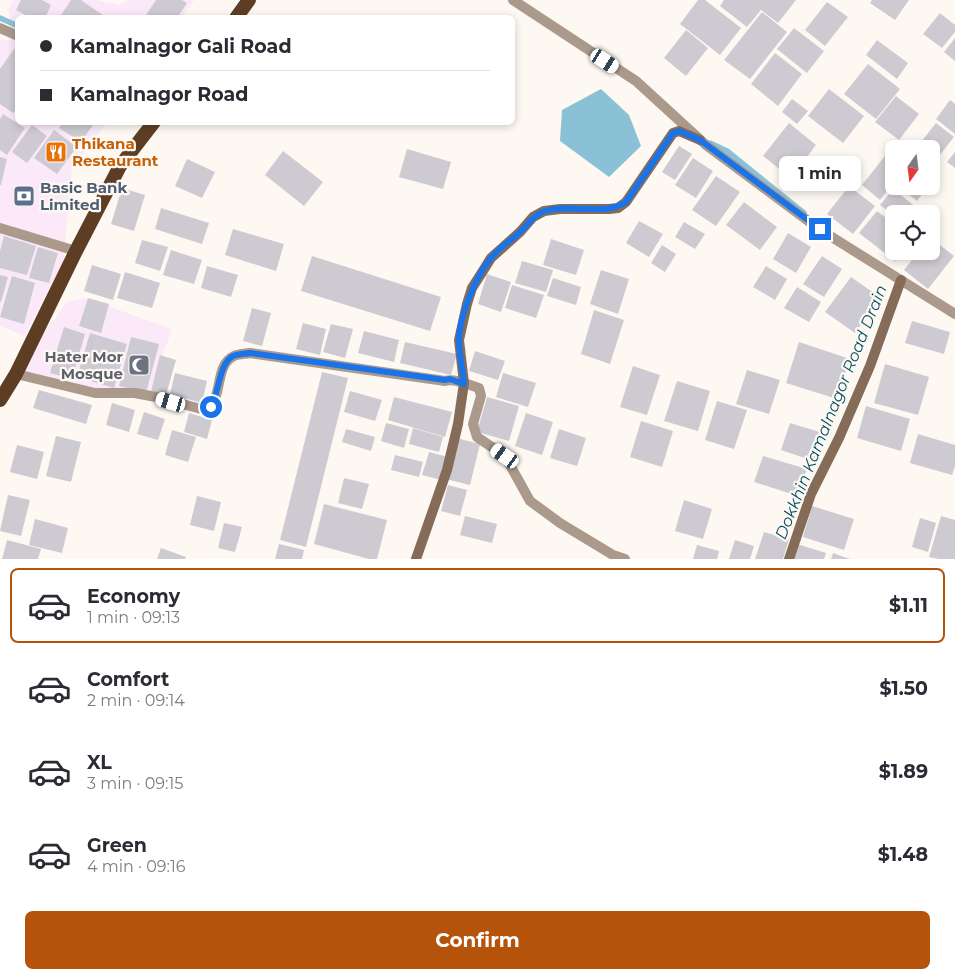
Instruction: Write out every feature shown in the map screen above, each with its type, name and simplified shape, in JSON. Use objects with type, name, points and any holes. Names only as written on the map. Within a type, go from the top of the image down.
[{"type":"highway","points":[[238,15],[250,0]]},
{"type":"highway","points":[[0,400],[16,374],[120,166],[152,125]]},
{"type":"main road","points":[[416,559],[447,470],[462,406],[464,384],[459,340],[462,322],[472,288],[491,258],[520,232],[533,217],[544,211],[618,208],[626,202],[673,133],[679,131],[700,140]]},
{"type":"main road","points":[[789,559],[811,494],[839,438],[870,366],[901,280]]},
{"type":"street","points":[[513,0],[636,82],[700,140],[820,229],[955,314]]},
{"type":"street","points":[[0,28],[15,35]]},
{"type":"street","points":[[0,228],[76,251]]},
{"type":"street","points":[[16,374],[95,394],[135,393],[205,410],[211,407],[215,400],[224,364],[234,356],[250,353],[445,380],[450,379],[479,388],[481,396],[473,424],[477,437],[505,456],[530,501],[560,523],[613,555],[625,559]]},
{"type":"shaded area","points":[[13,0],[97,0],[120,5],[128,0],[194,0],[183,15],[15,15],[15,125],[104,125],[72,168],[63,261],[25,336],[0,326],[0,40],[10,40],[9,8]]},
{"type":"shaded area","points":[[85,298],[172,329],[148,396],[142,400],[21,377],[25,359],[67,302]]},
{"type":"water","points":[[601,89],[629,115],[641,146],[609,177],[560,141],[562,110]]},
{"type":"building","points":[[21,0],[42,0],[51,5],[46,15],[25,15],[16,10]]},
{"type":"building","points":[[71,0],[81,0],[103,15],[61,15]]},
{"type":"building","points":[[156,0],[182,0],[187,3],[179,15],[146,15]]},
{"type":"building","points":[[698,0],[705,0],[741,28],[720,55],[680,24]]},
{"type":"building","points":[[724,0],[796,0],[778,23],[761,10],[747,27],[720,6]]},
{"type":"building","points":[[872,0],[909,0],[895,20],[870,3]]},
{"type":"building","points":[[827,2],[848,17],[825,46],[805,30]]},
{"type":"building","points":[[762,12],[787,32],[750,79],[724,60]]},
{"type":"building","points":[[940,13],[955,25],[955,32],[942,48],[923,34]]},
{"type":"building","points":[[794,28],[824,51],[807,73],[777,49]]},
{"type":"building","points":[[686,30],[708,48],[686,76],[664,58]]},
{"type":"building","points":[[955,38],[955,61],[944,52]]},
{"type":"building","points":[[877,40],[908,63],[897,79],[866,55]]},
{"type":"building","points":[[15,50],[15,110],[13,113],[0,104],[0,69]]},
{"type":"building","points":[[775,53],[802,74],[778,106],[751,84]]},
{"type":"building","points":[[868,64],[900,89],[876,119],[844,94]]},
{"type":"building","points":[[829,89],[864,116],[843,143],[808,116]]},
{"type":"building","points":[[896,96],[919,114],[899,140],[875,122]]},
{"type":"building","points":[[792,99],[808,111],[797,124],[782,112]]},
{"type":"building","points":[[950,100],[955,104],[955,134],[936,119]]},
{"type":"building","points":[[3,114],[15,122],[15,125],[20,125],[25,128],[7,155],[0,150],[0,119]]},
{"type":"building","points":[[789,123],[816,145],[791,178],[763,156]]},
{"type":"building","points":[[936,123],[954,137],[940,155],[940,140],[923,140]]},
{"type":"building","points":[[32,125],[47,136],[27,163],[12,152]]},
{"type":"building","points":[[61,125],[93,125],[81,142],[59,128]]},
{"type":"building","name":"Thikana Restaurant","points":[[54,130],[77,147],[57,174],[34,158]]},
{"type":"building","points":[[679,146],[692,154],[675,180],[662,172]]},
{"type":"building","points":[[407,149],[451,162],[443,189],[399,177]]},
{"type":"building","points":[[283,151],[323,182],[304,206],[265,175]]},
{"type":"building","points":[[955,152],[955,168],[947,162]]},
{"type":"building","points":[[885,156],[885,194],[880,200],[862,185]]},
{"type":"building","points":[[0,157],[7,159],[1,185],[0,185]]},
{"type":"building","points":[[693,158],[713,171],[696,198],[675,185]]},
{"type":"building","points":[[187,159],[215,172],[202,198],[175,186]]},
{"type":"building","points":[[716,176],[740,192],[716,226],[692,210]]},
{"type":"building","points":[[849,186],[875,206],[853,234],[827,214]]},
{"type":"building","points":[[122,188],[145,195],[134,231],[111,224]]},
{"type":"building","points":[[888,195],[901,195],[913,205],[885,205],[885,209],[880,205]]},
{"type":"building","points":[[909,195],[921,195],[917,201]]},
{"type":"building","points":[[744,202],[777,227],[760,250],[726,225]]},
{"type":"building","points":[[161,208],[209,223],[202,244],[155,229]]},
{"type":"building","points":[[877,211],[885,217],[885,253],[859,233]]},
{"type":"building","points":[[639,221],[663,234],[649,257],[626,243]]},
{"type":"building","points":[[684,222],[705,234],[695,249],[675,237]]},
{"type":"building","points":[[233,229],[284,244],[276,271],[225,255]]},
{"type":"building","points":[[788,233],[811,247],[796,273],[773,259]]},
{"type":"building","points":[[4,236],[36,246],[27,275],[0,268],[0,251]]},
{"type":"building","points":[[551,239],[584,250],[576,275],[543,265]]},
{"type":"building","points":[[142,240],[168,247],[160,271],[135,263]]},
{"type":"building","points":[[662,245],[676,254],[665,272],[651,263]]},
{"type":"building","points":[[940,245],[954,256],[928,289],[904,270],[912,260],[940,260]]},
{"type":"building","points":[[38,247],[58,253],[49,283],[29,278]]},
{"type":"building","points":[[171,250],[202,260],[194,284],[163,275]]},
{"type":"building","points":[[312,256],[441,297],[430,331],[301,291]]},
{"type":"building","points":[[822,256],[842,269],[824,297],[803,284]]},
{"type":"building","points":[[522,261],[553,270],[546,292],[515,283]]},
{"type":"building","points":[[92,265],[121,274],[113,300],[84,291]]},
{"type":"building","points":[[207,266],[238,275],[231,297],[201,288]]},
{"type":"building","points":[[766,266],[787,279],[775,300],[753,287]]},
{"type":"building","points":[[601,270],[629,279],[618,314],[590,304]]},
{"type":"building","points":[[125,272],[160,283],[152,308],[117,298]]},
{"type":"building","points":[[487,274],[511,282],[501,312],[478,304]]},
{"type":"building","points":[[0,275],[8,277],[1,302],[0,302]]},
{"type":"building","points":[[12,276],[35,283],[24,324],[0,317]]},
{"type":"building","points":[[851,277],[881,298],[855,333],[825,312]]},
{"type":"building","points":[[553,278],[581,287],[576,305],[547,296]]},
{"type":"building","points":[[512,285],[544,295],[536,318],[505,308]]},
{"type":"building","points":[[797,287],[821,302],[809,322],[784,308]]},
{"type":"building","points":[[88,298],[109,304],[101,333],[79,326]]},
{"type":"building","points":[[252,308],[271,313],[262,346],[243,341]]},
{"type":"building","points":[[594,310],[624,320],[610,364],[581,354]]},
{"type":"building","points":[[912,321],[950,332],[944,354],[905,343]]},
{"type":"building","points":[[303,323],[326,329],[320,355],[296,349]]},
{"type":"building","points":[[331,324],[353,329],[345,358],[323,352]]},
{"type":"building","points":[[64,327],[85,334],[72,379],[50,373]]},
{"type":"building","points":[[364,331],[399,340],[394,362],[358,353]]},
{"type":"building","points":[[90,333],[127,344],[114,388],[77,377]]},
{"type":"building","name":"Hater Mor Mosque","points":[[131,337],[159,344],[146,393],[119,386]]},
{"type":"building","points":[[405,342],[457,354],[451,375],[400,363]]},
{"type":"building","points":[[799,342],[850,359],[837,399],[786,383]]},
{"type":"building","points":[[475,351],[505,361],[498,380],[469,371]]},
{"type":"building","points":[[160,355],[176,360],[166,395],[151,391]]},
{"type":"building","points":[[885,364],[929,377],[918,415],[874,403]]},
{"type":"building","points":[[633,366],[660,375],[647,415],[620,407]]},
{"type":"building","points":[[747,370],[780,380],[769,414],[736,404]]},
{"type":"building","points":[[322,372],[348,378],[306,547],[280,540]]},
{"type":"building","points":[[175,373],[207,381],[202,403],[170,394]]},
{"type":"building","points":[[503,373],[536,383],[528,407],[496,397]]},
{"type":"building","points":[[677,381],[710,391],[698,431],[664,421]]},
{"type":"building","points":[[39,390],[92,405],[86,424],[33,408]]},
{"type":"building","points":[[350,391],[382,400],[375,421],[344,412]]},
{"type":"building","points":[[394,397],[452,412],[445,437],[388,420]]},
{"type":"building","points":[[487,397],[519,406],[509,441],[477,432]]},
{"type":"building","points":[[717,401],[747,410],[734,449],[705,440]]},
{"type":"building","points":[[112,403],[135,410],[129,432],[106,425]]},
{"type":"building","points":[[866,406],[910,419],[901,451],[857,438]]},
{"type":"building","points":[[144,412],[165,419],[158,440],[137,434]]},
{"type":"building","points":[[189,413],[212,420],[207,439],[184,432]]},
{"type":"building","points":[[526,413],[553,422],[542,455],[515,446]]},
{"type":"building","points":[[641,421],[673,431],[662,467],[630,457]]},
{"type":"building","points":[[386,423],[409,429],[404,448],[381,441]]},
{"type":"building","points":[[790,423],[823,433],[814,461],[781,450]]},
{"type":"building","points":[[413,428],[443,437],[439,452],[409,444]]},
{"type":"building","points":[[346,429],[375,437],[371,451],[342,442]]},
{"type":"building","points":[[559,429],[586,438],[577,466],[550,458]]},
{"type":"building","points":[[172,430],[196,437],[188,462],[165,455]]},
{"type":"building","points":[[918,434],[955,445],[955,466],[952,475],[910,463]]},
{"type":"building","points":[[56,436],[81,442],[71,482],[46,476]]},
{"type":"building","points":[[456,438],[480,444],[470,485],[446,479]]},
{"type":"building","points":[[17,445],[44,452],[37,479],[10,472]]},
{"type":"building","points":[[429,452],[448,457],[441,480],[422,475]]},
{"type":"building","points":[[395,455],[423,462],[419,477],[391,470]]},
{"type":"building","points":[[763,456],[807,469],[798,496],[754,482]]},
{"type":"building","points":[[344,478],[369,484],[362,509],[338,503]]},
{"type":"building","points":[[448,485],[467,490],[460,516],[441,511]]},
{"type":"building","points":[[8,495],[30,500],[21,536],[0,531]]},
{"type":"building","points":[[197,496],[221,502],[214,531],[190,525]]},
{"type":"building","points":[[684,500],[712,509],[703,539],[675,531]]},
{"type":"building","points":[[324,504],[387,520],[377,559],[369,559],[314,544]]},
{"type":"building","points":[[812,506],[854,519],[844,550],[803,537]]},
{"type":"building","points":[[465,516],[497,524],[492,543],[460,535]]},
{"type":"building","points":[[941,516],[955,520],[955,559],[929,557]]},
{"type":"building","points":[[920,518],[936,523],[928,552],[912,547]]},
{"type":"building","points":[[35,519],[68,528],[62,553],[29,545]]},
{"type":"building","points":[[224,523],[242,527],[235,552],[218,548]]},
{"type":"building","points":[[764,532],[789,539],[783,559],[755,559]]},
{"type":"building","points":[[7,540],[41,549],[38,559],[2,559]]},
{"type":"building","points":[[735,540],[754,546],[750,559],[729,559]]},
{"type":"building","points":[[279,544],[304,550],[302,559],[275,559]]},
{"type":"building","points":[[797,544],[826,553],[824,559],[793,559]]},
{"type":"building","points":[[697,545],[719,551],[717,559],[693,559]]},
{"type":"building","points":[[161,548],[186,557],[185,559],[157,559]]},
{"type":"building","points":[[833,553],[850,559],[831,559]]},
{"type":"waterway","points":[[0,18],[15,25]]},
{"type":"waterway","points":[[710,143],[727,151],[804,213]]},
{"type":"place","name":"Thikana Restaurant","points":[[56,152]]},
{"type":"place","name":"Basic Bank Limited","points":[[24,196]]},
{"type":"place","name":"Hater Mor Mosque","points":[[139,365]]},
{"type":"route","points":[[211,407],[215,400],[224,364],[234,356],[250,353],[445,380],[450,379],[464,384],[459,340],[462,322],[472,288],[491,258],[520,232],[533,217],[544,211],[618,208],[633,193],[669,138],[673,133],[679,131],[700,140],[820,229]]},
{"type":"water label","name":"Dokkhin Kamalnagor Road Drain","points":[[831,412]]}]
